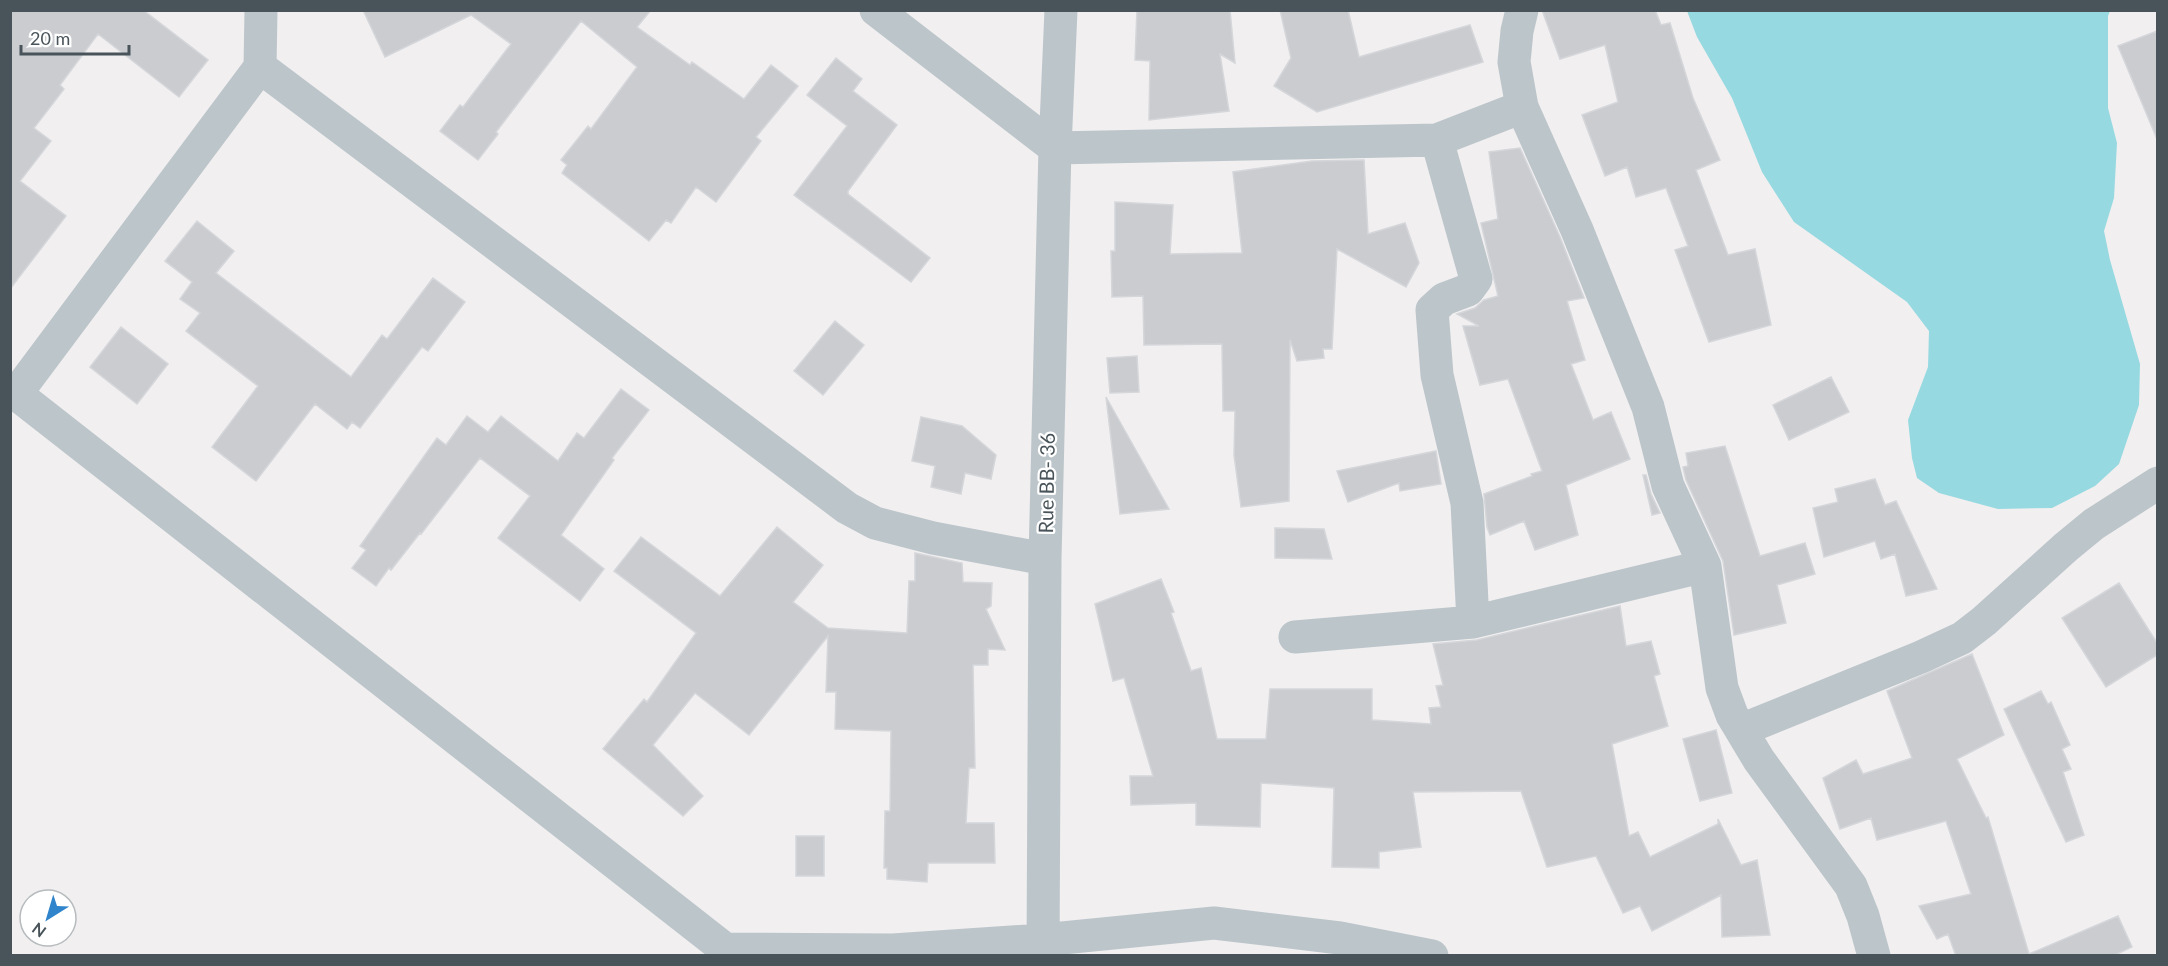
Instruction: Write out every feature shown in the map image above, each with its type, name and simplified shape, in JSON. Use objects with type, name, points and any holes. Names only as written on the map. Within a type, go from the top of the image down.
[{"type":"street","points":[[261,10],[260,67],[13,392],[723,952],[1043,948],[1188,924],[1214,923],[1340,938],[1432,956]]},
{"type":"street","points":[[876,10],[1054,148],[1437,140],[1522,107]]},
{"type":"street","name":"Rue BB- 36","points":[[1043,948],[1045,559],[1054,148],[1061,10]]},
{"type":"street","points":[[1522,10],[1514,62],[1522,107],[1577,230],[1648,407],[1668,486],[1705,566],[1722,688],[1732,715],[1765,768],[1851,886],[1863,916],[1874,956]]},
{"type":"street","points":[[260,67],[859,516],[875,523],[933,538],[1045,559]]},
{"type":"street","points":[[1437,140],[1476,279],[1468,290],[1444,298],[1432,310],[1437,375],[1467,503],[1473,622]]},
{"type":"street","points":[[1741,730],[1922,657],[1962,638],[2094,524],[2157,483]]},
{"type":"street","points":[[1295,637],[1473,622],[1705,566]]},
{"type":"water","points":[[1687,11],[2110,11],[2108,16],[2108,108],[2117,143],[2114,198],[2104,231],[2140,364],[2139,405],[2119,464],[2095,486],[2052,508],[1998,509],[1939,493],[1917,478],[1912,458],[1908,420],[1928,367],[1929,331],[1907,302],[1794,222],[1762,172],[1732,98],[1697,37]]},
{"type":"building","points":[[10,10],[143,10],[208,60],[179,97],[98,34],[60,85],[64,89],[34,128],[51,141],[20,181],[66,216],[10,289]]},
{"type":"building","points":[[363,10],[651,10],[637,27],[690,65],[692,62],[744,99],[771,65],[798,86],[756,137],[761,141],[716,202],[696,187],[671,223],[666,220],[649,241],[562,173],[567,165],[561,160],[588,126],[591,129],[637,67],[581,21],[496,132],[498,134],[478,160],[440,131],[460,105],[463,107],[511,44],[471,15],[385,57]]},
{"type":"building","points":[[1137,10],[1230,10],[1235,63],[1220,54],[1229,111],[1149,120],[1150,61],[1135,60]]},
{"type":"building","points":[[1280,10],[1348,10],[1359,57],[1470,25],[1483,62],[1317,112],[1274,86],[1291,58]]},
{"type":"building","points":[[1542,10],[1655,10],[1661,25],[1670,23],[1693,98],[1720,160],[1696,170],[1728,255],[1755,249],[1771,325],[1709,342],[1675,250],[1688,246],[1666,188],[1636,197],[1627,167],[1605,176],[1582,115],[1618,102],[1605,45],[1560,59]]},
{"type":"building","points":[[2157,31],[2157,139],[2118,46]]},
{"type":"building","points":[[836,58],[862,79],[853,91],[897,125],[848,194],[930,258],[911,282],[794,195],[847,126],[807,95]]},
{"type":"building","points":[[1520,148],[1560,237],[1584,298],[1567,301],[1585,360],[1571,364],[1593,420],[1611,412],[1630,459],[1566,485],[1578,535],[1535,550],[1524,521],[1490,535],[1487,527],[1484,494],[1542,471],[1508,379],[1480,385],[1463,326],[1479,326],[1457,314],[1475,308],[1484,300],[1498,296],[1481,223],[1498,219],[1489,152]]},
{"type":"building","points":[[1364,160],[1368,234],[1405,223],[1419,263],[1406,287],[1337,249],[1332,349],[1323,349],[1324,358],[1297,361],[1290,340],[1289,501],[1241,507],[1234,455],[1235,411],[1223,411],[1222,344],[1144,345],[1143,296],[1112,297],[1111,251],[1115,251],[1115,202],[1173,205],[1170,254],[1242,253],[1233,172],[1312,161]]},
{"type":"building","points":[[197,221],[234,251],[216,273],[351,377],[382,335],[387,339],[433,278],[465,302],[428,351],[422,347],[360,428],[352,422],[347,429],[315,404],[256,481],[212,447],[258,386],[186,331],[200,313],[180,299],[192,282],[165,261]]},
{"type":"building","points":[[835,321],[864,345],[823,395],[794,371]]},
{"type":"building","points":[[121,327],[168,364],[137,404],[90,367]]},
{"type":"building","points":[[1137,356],[1139,392],[1110,393],[1107,358]]},
{"type":"building","points":[[1831,377],[1849,412],[1789,440],[1773,405]]},
{"type":"building","points":[[621,389],[649,410],[612,458],[614,460],[561,535],[604,569],[580,601],[498,538],[530,496],[480,458],[421,534],[391,570],[389,568],[376,586],[352,568],[366,550],[360,546],[437,438],[446,445],[467,416],[488,432],[501,416],[558,461],[577,433],[584,438]]},
{"type":"building","points":[[1106,397],[1169,509],[1120,514]]},
{"type":"building","points":[[921,417],[962,426],[996,455],[991,479],[965,473],[961,494],[931,487],[935,466],[912,461]]},
{"type":"building","points":[[1725,446],[1760,556],[1805,543],[1815,574],[1777,585],[1786,623],[1734,635],[1723,561],[1686,480],[1683,467],[1688,466],[1686,453]]},
{"type":"building","points":[[1436,451],[1441,484],[1400,491],[1399,483],[1348,502],[1337,471]]},
{"type":"building","points":[[1643,475],[1646,475],[1651,494],[1660,513],[1652,515]]},
{"type":"building","points":[[1875,479],[1885,505],[1896,501],[1937,589],[1906,596],[1895,554],[1881,559],[1875,541],[1824,557],[1813,508],[1838,502],[1835,489]]},
{"type":"building","points":[[777,527],[823,565],[793,602],[828,628],[907,633],[909,581],[915,581],[915,553],[962,563],[963,582],[992,583],[991,606],[986,609],[1005,650],[988,649],[988,665],[973,665],[975,768],[969,768],[966,823],[994,823],[995,863],[928,863],[927,882],[887,879],[887,868],[884,868],[885,811],[890,811],[891,731],[835,729],[836,692],[826,692],[828,636],[749,735],[695,693],[653,745],[703,796],[683,816],[603,749],[644,699],[647,702],[696,633],[614,571],[641,537],[720,596]]},
{"type":"building","points":[[1275,528],[1324,529],[1332,559],[1275,558]]},
{"type":"building","points":[[1161,579],[1174,612],[1171,613],[1191,671],[1201,668],[1217,739],[1266,739],[1270,689],[1372,689],[1372,720],[1431,724],[1429,708],[1441,707],[1436,686],[1443,685],[1433,644],[1477,640],[1620,606],[1626,646],[1651,641],[1660,674],[1654,676],[1668,726],[1612,744],[1629,836],[1638,832],[1650,857],[1718,824],[1718,819],[1741,865],[1757,860],[1770,935],[1722,937],[1721,895],[1652,931],[1640,906],[1623,913],[1596,856],[1547,867],[1521,791],[1413,792],[1421,847],[1379,852],[1379,868],[1332,867],[1334,788],[1261,783],[1260,827],[1196,825],[1196,803],[1131,805],[1130,776],[1153,776],[1124,678],[1113,681],[1095,604]]},
{"type":"building","points":[[2119,583],[2157,643],[2157,655],[2106,687],[2062,618]]},
{"type":"building","points":[[1972,654],[2004,735],[1957,759],[1986,818],[1988,817],[2029,954],[2118,916],[2132,947],[2113,956],[1956,956],[1948,934],[1937,939],[1919,906],[1971,894],[1946,821],[1877,840],[1871,818],[1840,829],[1823,778],[1856,760],[1863,774],[1912,758],[1887,691]]},
{"type":"building","points":[[2041,691],[2048,704],[2051,702],[2070,745],[2062,749],[2071,769],[2063,772],[2084,835],[2066,842],[2004,709]]},
{"type":"building","points":[[1716,730],[1732,793],[1700,801],[1683,739]]},
{"type":"building","points":[[796,836],[824,836],[824,876],[796,876]]}]
